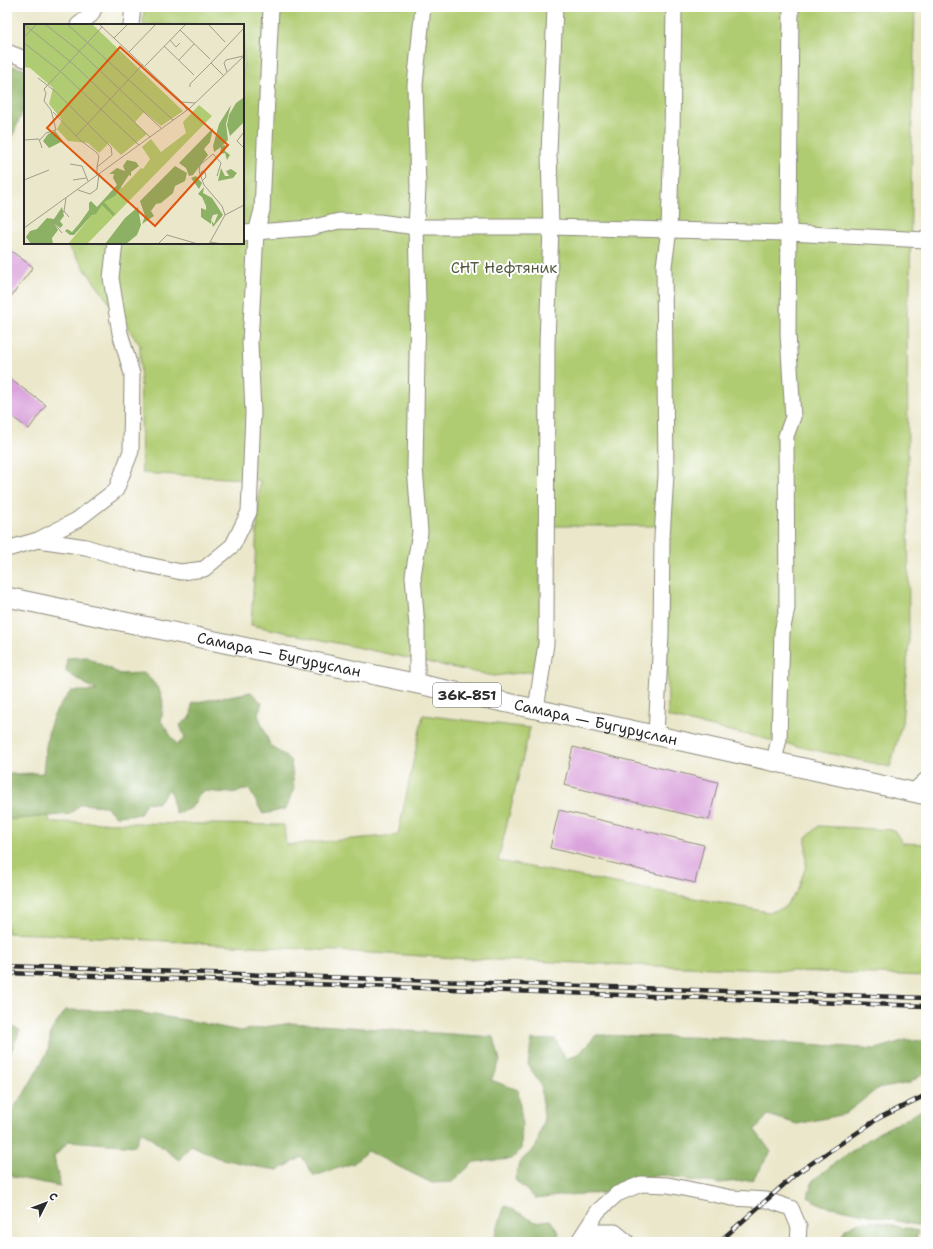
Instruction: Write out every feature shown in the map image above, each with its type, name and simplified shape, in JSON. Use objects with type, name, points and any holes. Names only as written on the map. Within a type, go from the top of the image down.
[{"type":"main road","name":"Самара — Бугуруслан","points":[[7,597],[774,761],[922,789]]},
{"type":"lane","points":[[79,24],[91,15],[96,7]]},
{"type":"lane","points":[[131,24],[132,7]]},
{"type":"lane","points":[[38,540],[86,547],[134,562],[182,572],[204,569],[233,545],[249,512],[253,413],[250,343],[250,233],[262,210],[271,7]]},
{"type":"lane","points":[[417,684],[417,628],[412,576],[420,532],[415,467],[418,303],[416,227],[418,187],[415,85],[423,7]]},
{"type":"lane","points":[[536,709],[546,644],[547,350],[551,227],[549,154],[555,7]]},
{"type":"lane","points":[[656,735],[661,635],[662,536],[666,475],[664,266],[669,230],[674,7]]},
{"type":"lane","points":[[774,761],[779,739],[782,632],[786,608],[786,436],[792,417],[788,334],[791,7]]},
{"type":"lane","points":[[7,52],[24,59]]},
{"type":"lane","points":[[250,233],[310,228],[339,221],[380,222],[416,227],[551,227],[788,233],[926,240]]},
{"type":"lane","points":[[7,549],[38,540],[77,520],[116,490],[131,451],[132,374],[120,332],[110,278],[115,244]]},
{"type":"lane","points":[[578,1242],[598,1211],[617,1194],[641,1184],[668,1185],[732,1198],[767,1200],[791,1208],[799,1227],[798,1242]]},
{"type":"lane","points":[[578,1242],[594,1232],[615,1232],[627,1242]]},
{"type":"green space","name":"СНТ Нефтяник","points":[[144,7],[915,7],[910,292],[907,302],[909,642],[902,723],[890,767],[668,717],[666,526],[539,526],[541,642],[536,671],[493,676],[251,625],[260,480],[142,473],[140,345],[67,244],[244,244],[244,24],[143,24]]},
{"type":"green space","points":[[7,65],[24,69],[24,96],[22,113],[8,147],[9,176],[7,175]]},
{"type":"green space","points":[[87,657],[120,674],[145,673],[161,694],[163,705],[161,721],[177,745],[185,738],[180,725],[191,717],[192,703],[251,692],[262,703],[258,715],[270,745],[291,761],[294,788],[286,809],[263,814],[249,789],[231,793],[202,791],[191,808],[176,814],[170,789],[157,803],[146,802],[140,814],[116,816],[105,806],[81,804],[70,814],[7,820],[7,776],[43,773],[48,733],[58,708],[71,691],[97,691],[66,672],[67,658]]},
{"type":"green space","points":[[423,715],[530,728],[498,861],[768,912],[784,908],[798,889],[806,866],[806,837],[819,826],[894,830],[902,843],[926,844],[926,976],[473,959],[7,933],[7,774],[37,773],[50,822],[284,825],[286,845],[398,835]]},
{"type":"green space","points":[[66,1010],[130,1011],[240,1031],[291,1023],[494,1037],[500,1061],[491,1080],[518,1090],[522,1121],[521,1149],[512,1159],[474,1162],[452,1182],[432,1183],[367,1151],[354,1163],[314,1176],[302,1157],[279,1170],[218,1158],[191,1145],[179,1160],[141,1131],[135,1146],[69,1141],[54,1157],[60,1186],[13,1177],[7,1171],[7,1117],[24,1094],[48,1051],[51,1031]]},
{"type":"green space","points":[[7,1024],[20,1030],[10,1054],[7,1057]]},
{"type":"green space","points":[[596,1035],[725,1038],[876,1049],[906,1040],[926,1041],[926,1072],[910,1083],[877,1089],[845,1114],[797,1124],[768,1115],[755,1130],[771,1152],[752,1180],[718,1183],[694,1181],[662,1175],[627,1182],[603,1193],[565,1195],[536,1199],[515,1180],[519,1163],[536,1147],[544,1118],[541,1085],[528,1065],[532,1040],[555,1039],[566,1059],[580,1053]]},
{"type":"green space","points":[[926,1108],[926,1227],[822,1205],[808,1197],[813,1180],[840,1159],[878,1133]]},
{"type":"green space","points":[[505,1205],[535,1222],[550,1220],[559,1232],[557,1242],[493,1242]]},
{"type":"green space","points":[[859,1222],[879,1222],[918,1231],[916,1239],[913,1242],[839,1242],[845,1229]]},
{"type":"building","points":[[7,248],[33,267],[7,302]]},
{"type":"building","points":[[7,377],[46,405],[29,429],[7,413]]},
{"type":"building","points":[[573,747],[718,782],[709,820],[564,785]]},
{"type":"building","points":[[559,810],[704,845],[695,883],[550,848]]},
{"type":"railway","points":[[7,966],[926,998]]},
{"type":"railway","points":[[7,973],[926,1006]]},
{"type":"railway","points":[[719,1242],[797,1173],[879,1118],[926,1095]]}]
